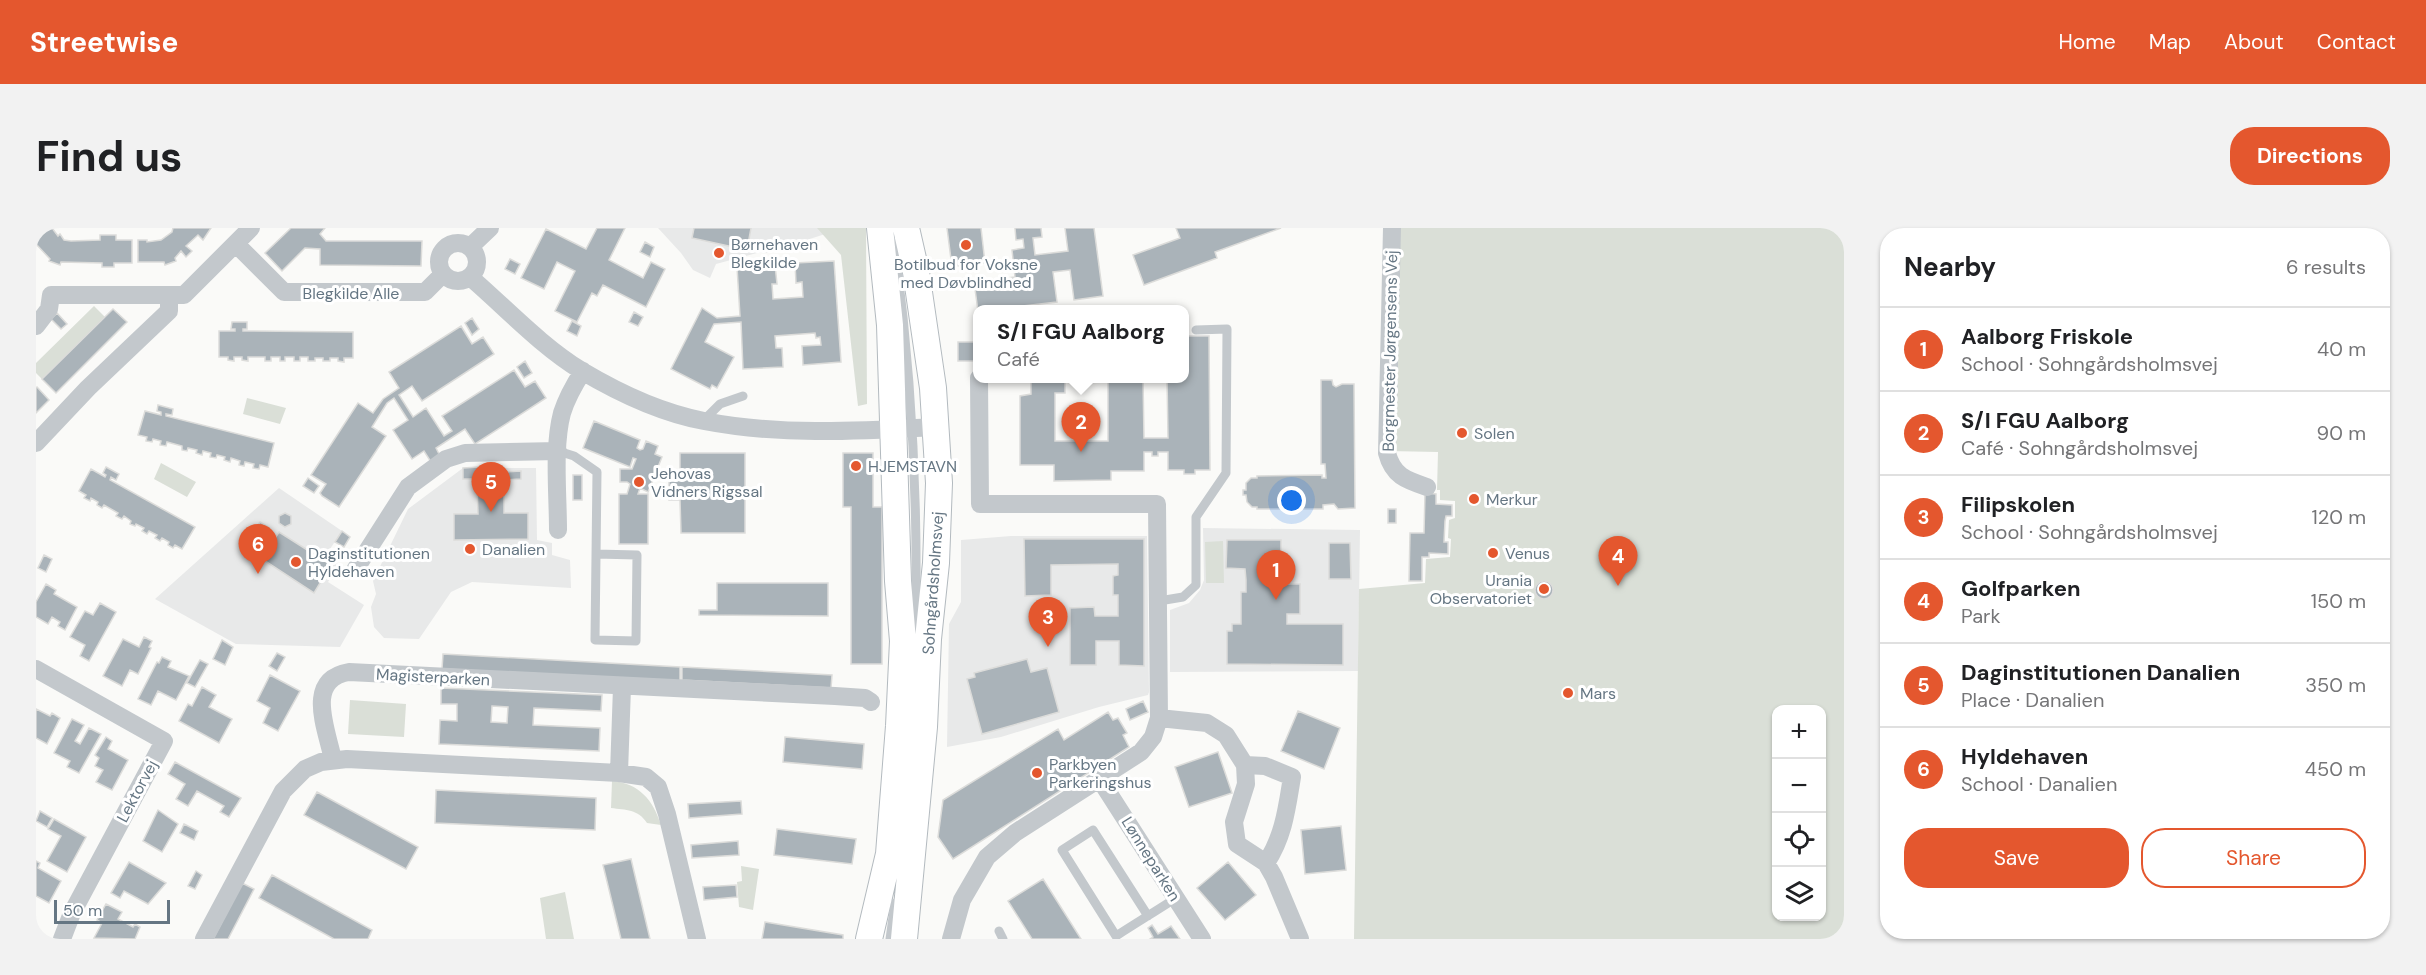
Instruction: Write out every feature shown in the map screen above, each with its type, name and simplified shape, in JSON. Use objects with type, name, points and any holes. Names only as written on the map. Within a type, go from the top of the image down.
[{"type":"street","points":[[36,326],[49,309],[44,292],[184,295],[251,228]]},
{"type":"street","points":[[470,247],[490,228]]},
{"type":"street","name":"Sohngårdsholmsvej","points":[[869,939],[890,890],[903,641],[898,581],[902,429],[880,228]]},
{"type":"street","name":"Sohngårdsholmsvej","points":[[904,939],[916,829],[939,494],[937,427],[916,272],[906,228]]},
{"type":"street","name":"Borgmester Jørgensens Vej","points":[[1392,228],[1387,453],[1391,467],[1406,480],[1427,487]]},
{"type":"street","points":[[457,242],[470,247],[477,260],[477,266],[470,277],[453,281],[443,274],[439,257],[446,247],[457,242]]},
{"type":"street","name":"Blegkilde Alle","points":[[236,244],[284,292],[425,292],[443,274]]},
{"type":"street","points":[[470,277],[535,335],[583,371],[635,399],[703,421],[798,431],[937,427]]},
{"type":"street","points":[[36,443],[88,388],[169,311],[170,295]]},
{"type":"street","points":[[558,530],[558,452],[562,415],[570,390],[583,371]]},
{"type":"street","points":[[951,939],[962,900],[987,857],[1015,833],[1048,814],[1141,752],[1153,737],[1160,718],[1157,504],[980,504],[979,383]]},
{"type":"street","points":[[355,570],[408,487],[446,459],[465,453],[558,452]]},
{"type":"street","name":"Lektorvej","points":[[36,669],[164,741],[72,913],[62,939]]},
{"type":"street","name":"Magisterparken","points":[[333,760],[321,703],[322,689],[329,679],[349,672],[865,698],[871,702]]},
{"type":"street","points":[[619,773],[622,687]]},
{"type":"street","points":[[1160,718],[1207,723],[1226,735],[1245,765],[1246,784],[1234,822],[1237,844],[1266,863],[1300,939]]},
{"type":"street","points":[[204,939],[283,791],[305,769],[333,760],[619,773],[646,777],[658,786],[667,814],[697,939]]},
{"type":"street","points":[[1245,765],[1265,766],[1292,777],[1285,819],[1276,848],[1266,863]]},
{"type":"street","name":"Lønneparken","points":[[1100,778],[1202,939]]},
{"type":"street","points":[[877,939],[890,890]]},
{"type":"lane","points":[[892,228],[903,308],[902,429],[915,484],[915,652]]},
{"type":"lane","points":[[1158,601],[1183,597],[1196,585],[1196,517],[1226,473],[1227,329],[1196,330]]},
{"type":"lane","points":[[703,421],[720,404],[743,396]]},
{"type":"lane","points":[[558,452],[574,456],[597,472],[596,554],[595,640],[636,640],[637,555],[596,554]]},
{"type":"lane","points":[[1148,916],[1094,830],[1062,850],[1116,936],[1148,916],[1176,898]]},
{"type":"lane","points":[[890,890],[890,939]]},
{"type":"shaded area","name":"Børnehaven Blegkilde","points":[[658,228],[844,228],[766,253],[757,253],[716,264],[710,278],[693,270]]},
{"type":"shaded area","points":[[817,228],[866,228],[867,404],[858,406],[841,255]]},
{"type":"shaded area","points":[[1393,228],[1844,228],[1844,939],[1354,939],[1359,589],[1425,583],[1426,559],[1450,557],[1449,520],[1455,518],[1455,501],[1440,500],[1440,490],[1437,490],[1438,452],[1388,451]]},
{"type":"shaded area","points":[[94,306],[105,317],[42,379],[36,373],[36,363]]},
{"type":"shaded area","points":[[247,398],[286,408],[280,424],[243,414]]},
{"type":"shaded area","points":[[161,463],[196,482],[187,497],[154,479]]},
{"type":"shaded area","name":"Danalien","points":[[463,468],[536,468],[537,540],[552,543],[552,555],[570,560],[571,588],[472,582],[451,592],[419,639],[384,638],[374,627],[371,607],[376,594],[373,581],[408,509]]},
{"type":"shaded area","points":[[279,488],[342,531],[326,555],[339,564],[328,582],[364,605],[340,647],[236,644],[155,599]]},
{"type":"shaded area","points":[[1203,528],[1360,530],[1358,671],[1170,672],[1170,610],[1189,603],[1200,590],[1204,580]]},
{"type":"shaded area","points":[[1011,536],[1147,536],[1149,692],[1148,695],[1099,707],[1001,737],[947,747],[949,624],[961,602],[961,540]]},
{"type":"shaded area","points":[[1223,541],[1224,583],[1206,583],[1205,542]]},
{"type":"shaded area","points":[[350,700],[406,704],[404,737],[348,734]]},
{"type":"shaded area","points":[[612,781],[630,785],[644,794],[654,808],[661,825],[647,823],[640,815],[631,811],[611,808]]},
{"type":"shaded area","points":[[741,866],[759,869],[753,910],[739,907],[737,882],[742,881]]},
{"type":"shaded area","points":[[565,892],[574,939],[546,939],[540,898]]},
{"type":"building","points":[[36,228],[52,228],[58,236],[60,234],[64,240],[71,241],[100,240],[100,235],[116,235],[116,240],[132,240],[132,263],[114,263],[114,267],[102,267],[102,263],[61,262],[60,265],[49,261],[50,259],[36,244]]},
{"type":"building","points":[[173,228],[211,228],[203,240],[198,235],[186,246],[192,251],[186,257],[181,251],[175,258],[176,261],[165,265],[164,262],[138,262],[138,240],[147,240],[147,242],[161,240],[172,232]]},
{"type":"building","points":[[291,228],[325,228],[320,234],[326,241],[422,241],[421,266],[320,265],[320,249],[305,248],[282,271],[265,253]]},
{"type":"building","points":[[597,228],[625,228],[609,260],[643,278],[651,262],[665,269],[646,307],[603,285],[597,296],[592,293],[577,322],[555,311],[575,271],[557,262],[544,289],[521,278],[546,229],[586,249]]},
{"type":"building","points":[[694,228],[751,228],[747,250],[692,238]]},
{"type":"building","name":"Botilbud for Voksne med Døvblindhed","points":[[947,228],[981,228],[985,263],[952,267]]},
{"type":"building","points":[[1015,228],[1041,228],[1042,237],[1033,238],[1035,255],[1068,251],[1065,228],[1094,228],[1103,296],[1074,300],[1070,270],[1053,272],[1057,302],[1031,305],[977,305],[974,282],[1015,277],[1012,250],[1024,248],[1023,239],[1016,240]]},
{"type":"building","points":[[1176,228],[1281,228],[1215,252],[1217,258],[1144,285],[1133,255],[1180,238]]},
{"type":"building","points":[[645,242],[654,247],[650,257],[640,252]]},
{"type":"building","points":[[510,259],[520,264],[515,274],[505,269]]},
{"type":"building","points":[[834,261],[841,362],[803,365],[802,346],[821,345],[820,337],[816,338],[815,333],[775,336],[776,348],[782,348],[783,367],[743,369],[741,322],[714,324],[705,342],[734,357],[717,388],[712,385],[710,389],[671,369],[702,308],[717,318],[740,316],[737,267],[775,265],[777,284],[772,284],[773,299],[803,297],[802,282],[796,283],[795,263]]},
{"type":"building","points":[[113,309],[127,322],[56,393],[42,379]]},
{"type":"building","points":[[634,312],[643,317],[638,326],[629,322]]},
{"type":"building","points":[[57,313],[67,324],[61,329],[51,319]]},
{"type":"building","points":[[472,318],[479,329],[472,335],[465,323]]},
{"type":"building","points":[[572,321],[581,326],[577,336],[567,331]]},
{"type":"building","points":[[232,322],[247,322],[247,329],[243,331],[353,332],[353,358],[344,358],[344,362],[338,361],[338,358],[323,361],[323,358],[315,358],[315,361],[308,361],[308,357],[300,357],[300,361],[294,361],[294,357],[285,357],[285,361],[280,361],[280,357],[271,357],[271,361],[265,361],[265,357],[248,357],[248,361],[242,360],[242,357],[234,357],[234,361],[228,360],[228,357],[219,357],[219,331],[235,331],[231,329]]},
{"type":"building","points":[[461,326],[472,344],[483,337],[494,354],[422,401],[412,386],[399,395],[413,417],[426,408],[444,436],[452,431],[442,416],[514,370],[525,387],[535,381],[546,398],[475,444],[465,429],[436,448],[440,456],[431,462],[424,451],[412,459],[393,430],[408,420],[394,398],[387,403],[372,427],[386,436],[339,507],[322,496],[320,493],[326,484],[311,475],[358,403],[373,413],[383,399],[399,388],[389,372]]},
{"type":"building","points":[[1189,336],[1209,336],[1210,470],[1195,470],[1195,474],[1184,474],[1184,470],[1168,470],[1168,452],[1158,452],[1158,456],[1152,456],[1152,452],[1144,452],[1144,471],[1111,471],[1111,480],[1054,481],[1054,465],[1020,465],[1020,396],[1031,394],[1031,383],[1065,383],[1065,393],[1055,393],[1055,441],[1108,441],[1108,383],[1143,383],[1144,438],[1168,438],[1167,383],[1189,383]]},
{"type":"building","points":[[958,342],[973,342],[973,361],[958,361]]},
{"type":"building","points":[[525,361],[532,373],[524,378],[517,367]]},
{"type":"building","points":[[1321,380],[1332,380],[1336,387],[1342,384],[1354,384],[1355,508],[1338,509],[1334,504],[1323,505],[1323,509],[1257,509],[1257,507],[1252,507],[1247,502],[1246,495],[1243,495],[1246,483],[1251,478],[1322,475],[1322,478],[1326,478],[1325,464],[1321,464]]},
{"type":"building","points":[[36,388],[49,400],[36,413]]},
{"type":"building","points":[[158,405],[173,409],[172,415],[166,414],[166,416],[274,443],[268,467],[260,465],[259,469],[253,468],[254,464],[245,462],[244,466],[239,465],[240,461],[231,458],[230,462],[224,460],[225,457],[217,455],[216,458],[210,457],[211,453],[203,451],[202,455],[196,453],[197,450],[188,448],[187,451],[182,450],[182,446],[167,442],[166,446],[160,445],[161,441],[153,439],[152,442],[146,441],[147,437],[138,435],[145,411],[161,415],[161,412],[157,411]]},
{"type":"building","name":"Jehovas Vidners Rigssal","points":[[594,421],[640,440],[637,448],[640,450],[643,449],[646,441],[658,446],[655,454],[662,457],[648,492],[640,488],[638,494],[648,494],[648,544],[619,544],[619,494],[627,494],[630,484],[620,482],[620,469],[632,469],[636,459],[633,458],[630,467],[583,448]]},
{"type":"building","points":[[680,453],[745,453],[745,533],[681,533],[680,500],[669,500],[669,477],[680,477]]},
{"type":"building","points":[[843,453],[873,453],[873,507],[882,507],[882,664],[851,664],[851,507],[843,507]]},
{"type":"building","points":[[106,467],[119,474],[116,480],[111,477],[110,480],[195,527],[182,549],[175,545],[173,548],[162,538],[160,541],[155,538],[157,535],[149,531],[147,534],[142,531],[144,528],[130,524],[131,521],[124,516],[122,519],[116,516],[118,513],[104,505],[102,508],[91,498],[90,501],[84,498],[86,495],[79,491],[91,469],[105,477],[103,473]]},
{"type":"building","points":[[479,467],[479,479],[463,479],[463,468]]},
{"type":"building","points":[[521,471],[521,479],[505,480],[505,472]]},
{"type":"building","points":[[573,475],[582,475],[582,500],[573,500]]},
{"type":"building","points":[[308,478],[319,486],[314,493],[303,486]]},
{"type":"building","points":[[477,484],[504,484],[504,513],[528,513],[528,539],[454,540],[454,514],[478,514]]},
{"type":"building","points":[[1425,493],[1436,494],[1436,504],[1452,505],[1452,516],[1446,516],[1445,521],[1444,542],[1448,542],[1448,554],[1429,553],[1429,557],[1422,557],[1422,581],[1409,581],[1410,533],[1424,533]]},
{"type":"building","points":[[1388,509],[1396,509],[1396,523],[1388,523]]},
{"type":"building","points":[[285,513],[291,516],[291,524],[285,527],[279,523],[279,516]]},
{"type":"building","points":[[260,522],[268,527],[261,537],[253,532]]},
{"type":"building","points":[[342,531],[350,537],[344,547],[335,542]]},
{"type":"building","name":"Daginstitutionen Hyldehaven","points":[[279,532],[331,565],[314,593],[262,559]]},
{"type":"building","points":[[1024,539],[1144,539],[1144,666],[1119,665],[1119,641],[1096,641],[1096,665],[1070,665],[1070,608],[1094,607],[1095,616],[1118,616],[1118,595],[1113,595],[1113,576],[1118,575],[1118,564],[1051,565],[1051,595],[1025,596]]},
{"type":"building","points":[[1227,540],[1281,540],[1281,584],[1300,584],[1300,614],[1287,614],[1287,624],[1343,624],[1343,665],[1227,664],[1227,631],[1232,631],[1232,624],[1241,624],[1241,592],[1246,592],[1246,580],[1245,569],[1226,568]]},
{"type":"building","points":[[1329,543],[1350,543],[1351,579],[1329,579]]},
{"type":"building","points":[[44,555],[52,559],[46,572],[38,568]]},
{"type":"building","name":"Urania Observatoriet","points":[[1540,581],[1548,581],[1553,586],[1551,597],[1540,599],[1535,594],[1535,586]]},
{"type":"building","points":[[717,583],[828,583],[828,616],[699,615],[699,610],[717,610]]},
{"type":"building","points":[[46,584],[56,590],[54,594],[77,607],[65,630],[58,626],[60,622],[52,617],[48,624],[36,617],[36,602]]},
{"type":"building","points":[[100,603],[116,612],[89,661],[80,656],[85,645],[70,637],[85,611],[93,615]]},
{"type":"building","points":[[144,637],[152,641],[149,647],[151,648],[138,674],[130,670],[122,686],[103,676],[123,639],[139,647]]},
{"type":"building","points":[[222,640],[233,647],[225,665],[213,659]]},
{"type":"building","points":[[277,653],[285,657],[277,671],[269,666]]},
{"type":"building","points":[[443,654],[680,667],[680,681],[442,669]]},
{"type":"building","points":[[162,657],[171,661],[168,667],[189,676],[176,700],[158,691],[151,705],[138,699],[157,662],[159,663]]},
{"type":"building","points":[[1027,659],[1031,672],[1047,668],[1059,712],[982,734],[967,679],[975,677],[974,673]]},
{"type":"building","points":[[200,660],[208,664],[195,687],[187,683]]},
{"type":"building","points":[[682,667],[832,675],[831,688],[682,680]]},
{"type":"building","points":[[270,675],[300,691],[278,731],[263,723],[270,708],[257,701]]},
{"type":"building","points":[[202,687],[216,695],[209,707],[232,719],[219,743],[179,721],[188,704],[192,706]]},
{"type":"building","points":[[441,688],[602,695],[601,711],[534,708],[533,725],[600,728],[599,751],[439,744],[440,720],[457,721],[457,704],[441,704]],"holes":[[[492,706],[508,707],[507,723],[491,722]]]},
{"type":"building","points":[[1143,701],[1148,712],[1130,720],[1126,709]]},
{"type":"building","points":[[36,709],[50,716],[52,713],[60,718],[47,744],[36,738]]},
{"type":"building","points":[[1298,711],[1340,728],[1324,769],[1281,751]]},
{"type":"building","name":"Parkbyen Parkeringshus","points":[[1108,712],[1113,720],[1118,718],[1127,733],[1123,735],[1129,747],[953,859],[938,837],[943,800],[1058,729],[1064,740]]},
{"type":"building","points":[[72,719],[84,725],[75,741],[80,744],[89,728],[101,734],[79,773],[67,767],[70,761],[54,753]]},
{"type":"building","points":[[106,737],[112,741],[108,749],[128,760],[112,790],[96,782],[103,770],[95,766],[99,758],[95,755]]},
{"type":"building","points":[[785,737],[864,744],[862,769],[783,762]]},
{"type":"building","points":[[1218,752],[1232,793],[1189,807],[1175,767]]},
{"type":"building","points":[[175,762],[241,798],[229,817],[220,812],[224,806],[197,791],[188,806],[176,799],[185,784],[168,774]]},
{"type":"building","points":[[436,790],[596,798],[595,830],[435,823]]},
{"type":"building","points":[[317,792],[418,847],[406,869],[304,815]]},
{"type":"building","points":[[741,801],[742,814],[689,818],[688,804]]},
{"type":"building","points":[[158,810],[178,824],[162,852],[143,841]]},
{"type":"building","points":[[40,811],[52,818],[47,827],[36,821]]},
{"type":"building","points":[[54,819],[86,837],[67,872],[47,861],[61,836],[48,829]]},
{"type":"building","points":[[184,824],[198,831],[194,840],[180,833]]},
{"type":"building","points":[[1341,826],[1346,870],[1305,874],[1301,830]]},
{"type":"building","points":[[777,829],[856,839],[852,864],[774,855]]},
{"type":"building","points":[[738,841],[739,855],[692,858],[691,845]]},
{"type":"building","points":[[631,859],[650,939],[621,939],[603,865]]},
{"type":"building","points":[[36,861],[40,863],[38,868],[61,881],[49,903],[36,896]]},
{"type":"building","points":[[129,862],[166,883],[148,904],[124,891],[120,898],[111,893]]},
{"type":"building","points":[[1228,862],[1256,895],[1225,920],[1197,888]]},
{"type":"building","points":[[196,871],[202,875],[195,889],[188,886]]},
{"type":"building","points":[[272,875],[372,930],[368,939],[334,939],[259,898]]},
{"type":"building","points":[[1043,879],[1081,939],[1032,939],[1008,901]]},
{"type":"building","points":[[242,883],[254,889],[228,939],[213,939]]},
{"type":"building","points":[[736,885],[737,897],[704,900],[703,887]]},
{"type":"building","points":[[106,904],[122,912],[118,919],[133,927],[135,924],[140,927],[135,939],[94,938],[102,923],[97,920]]},
{"type":"building","points":[[765,922],[843,935],[843,939],[762,939]]},
{"type":"building","points":[[1152,925],[1158,934],[1171,926],[1180,939],[1150,939],[1153,937],[1148,928]]},
{"type":"place","name":"Botilbud for Voksne med Døvblindhed","points":[[966,245]]},
{"type":"place","name":"Børnehaven Blegkilde","points":[[719,253]]},
{"type":"place","name":"Solen","points":[[1462,433]]},
{"type":"place","name":"S/I FGU Aalborg","points":[[1081,452]]},
{"type":"place","name":"HJEMSTAVN","points":[[856,466]]},
{"type":"place","name":"Jehovas Vidners Rigssal","points":[[639,482]]},
{"type":"place","name":"Merkur","points":[[1474,499]]},
{"type":"place","name":"Daginstitutionen Danalien","points":[[491,512]]},
{"type":"place","name":"Danalien","points":[[470,549]]},
{"type":"place","name":"Venus","points":[[1493,553]]},
{"type":"place","name":"Daginstitutionen Hyldehaven","points":[[296,562]]},
{"type":"place","name":"Hyldehaven","points":[[258,574]]},
{"type":"place","name":"Golfparken","points":[[1618,586]]},
{"type":"place","name":"Urania Observatoriet","points":[[1544,589]]},
{"type":"place","name":"Aalborg Friskole","points":[[1276,600]]},
{"type":"place","name":"Filipskolen","points":[[1048,647]]},
{"type":"place","name":"Mars","points":[[1568,693]]},
{"type":"place","name":"Parkbyen Parkeringshus","points":[[1037,773]]}]
